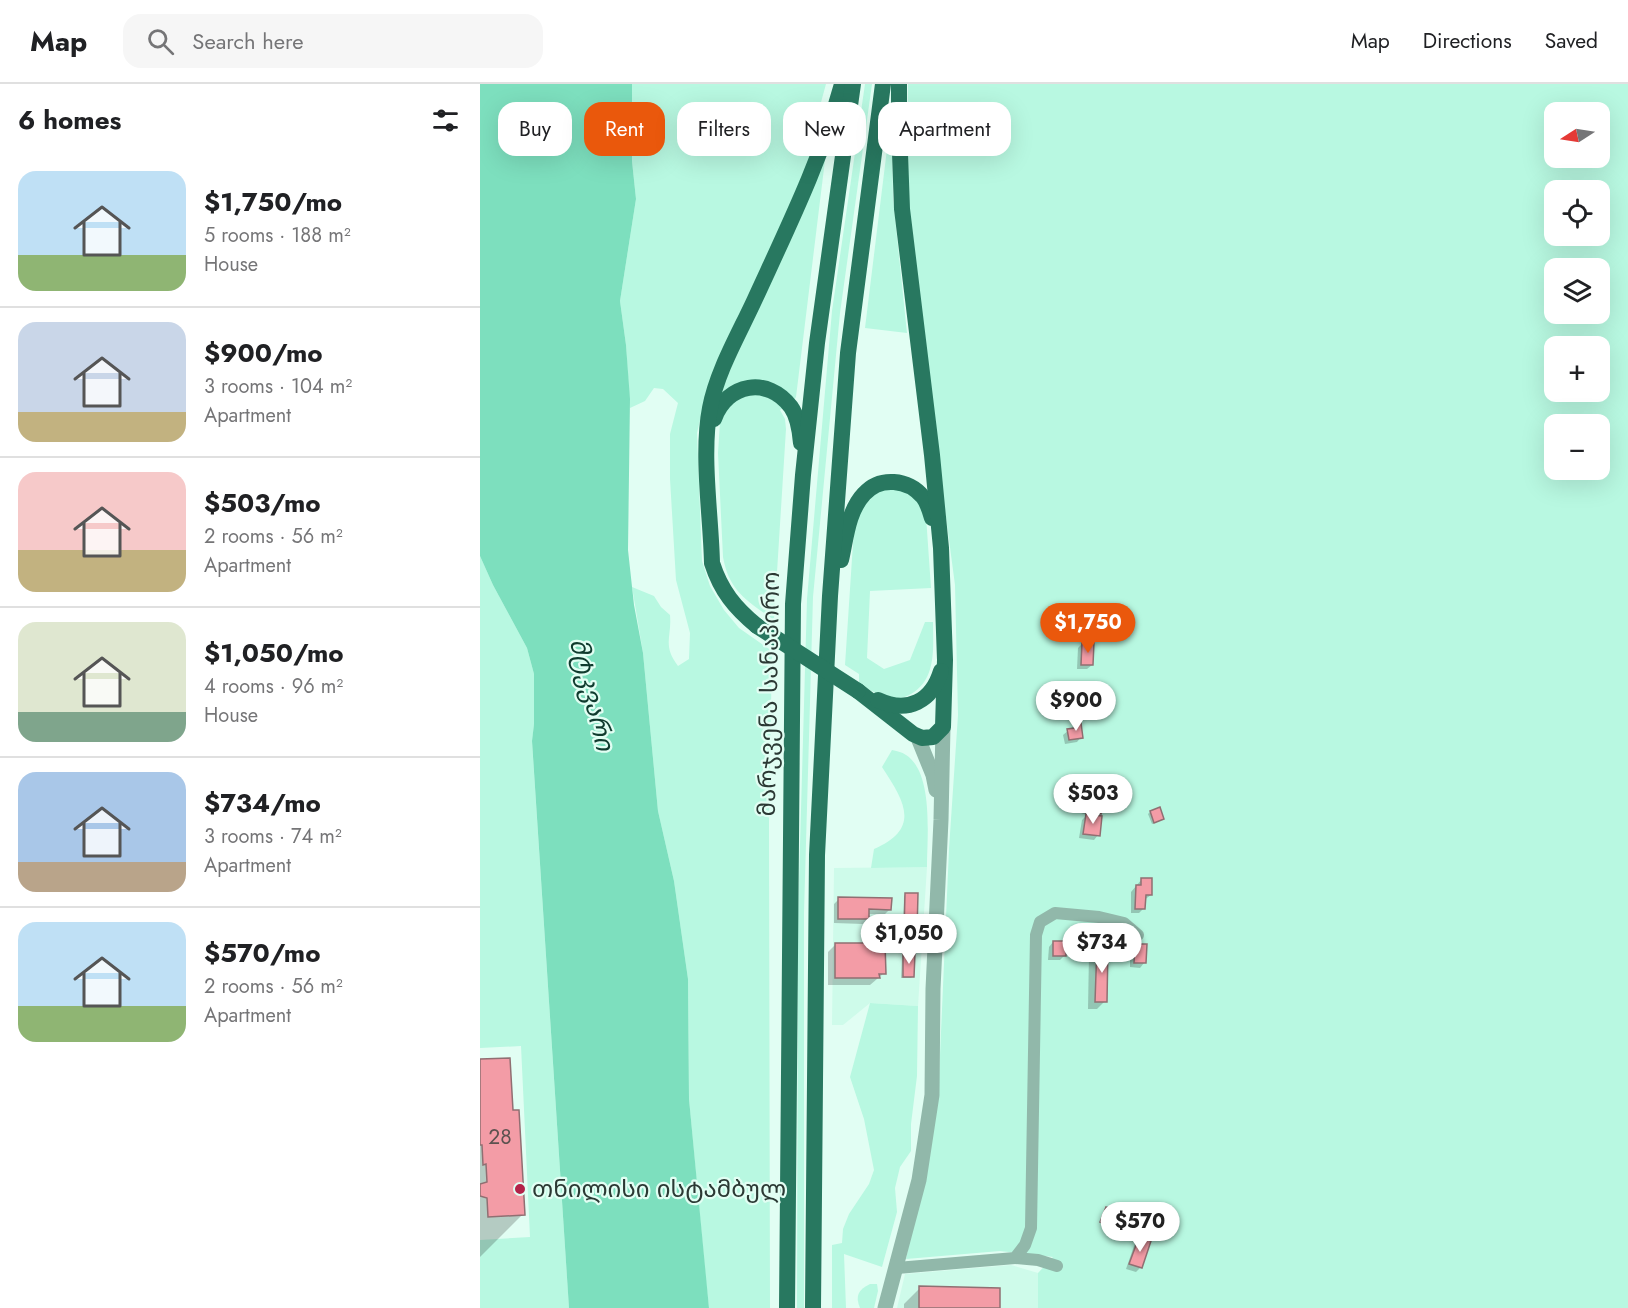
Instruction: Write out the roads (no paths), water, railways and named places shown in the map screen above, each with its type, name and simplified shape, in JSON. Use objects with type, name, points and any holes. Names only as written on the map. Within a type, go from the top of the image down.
[{"type":"highway","points":[[842,84],[807,182],[722,372],[710,407],[706,435],[712,563],[731,602],[758,626],[858,691],[913,733],[933,737],[944,721],[945,660],[941,548],[902,208],[899,84]]},
{"type":"highway","name":"მარჯვენა სანაპირო","points":[[787,1308],[793,604],[803,475],[817,343],[853,84]]},
{"type":"highway","points":[[813,1308],[817,855],[830,596],[848,353],[883,84]]},
{"type":"highway","points":[[707,458],[718,408],[728,397],[746,388],[764,388],[780,395],[792,409],[800,429],[803,475]]},
{"type":"highway","points":[[830,596],[840,568],[848,525],[865,493],[876,484],[900,483],[924,497],[941,548]]},
{"type":"highway","points":[[913,733],[906,715],[934,689],[945,660]]},
{"type":"highway","points":[[858,691],[893,706],[928,700],[938,704],[944,721]]},
{"type":"street","points":[[885,1308],[919,1180],[932,1095],[933,988],[944,721]]},
{"type":"street","points":[[913,733],[933,775],[941,820]]},
{"type":"street","points":[[1015,1258],[1025,1245],[1031,1228],[1036,935],[1040,922],[1055,912],[1099,917],[1124,923],[1138,935]]},
{"type":"street","points":[[897,1268],[1015,1258],[1038,1260],[1057,1266]]},
{"type":"water","name":"მტკვარი","points":[[480,84],[632,84],[632,102],[584,102],[584,156],[632,156],[636,199],[620,301],[630,399],[628,550],[634,605],[643,653],[658,811],[674,881],[688,979],[689,1099],[709,1308],[569,1308],[532,741],[534,674],[527,648],[480,556]]},
{"type":"place","name":"თნილისი ისტამბულ","points":[[520,1189]]}]
